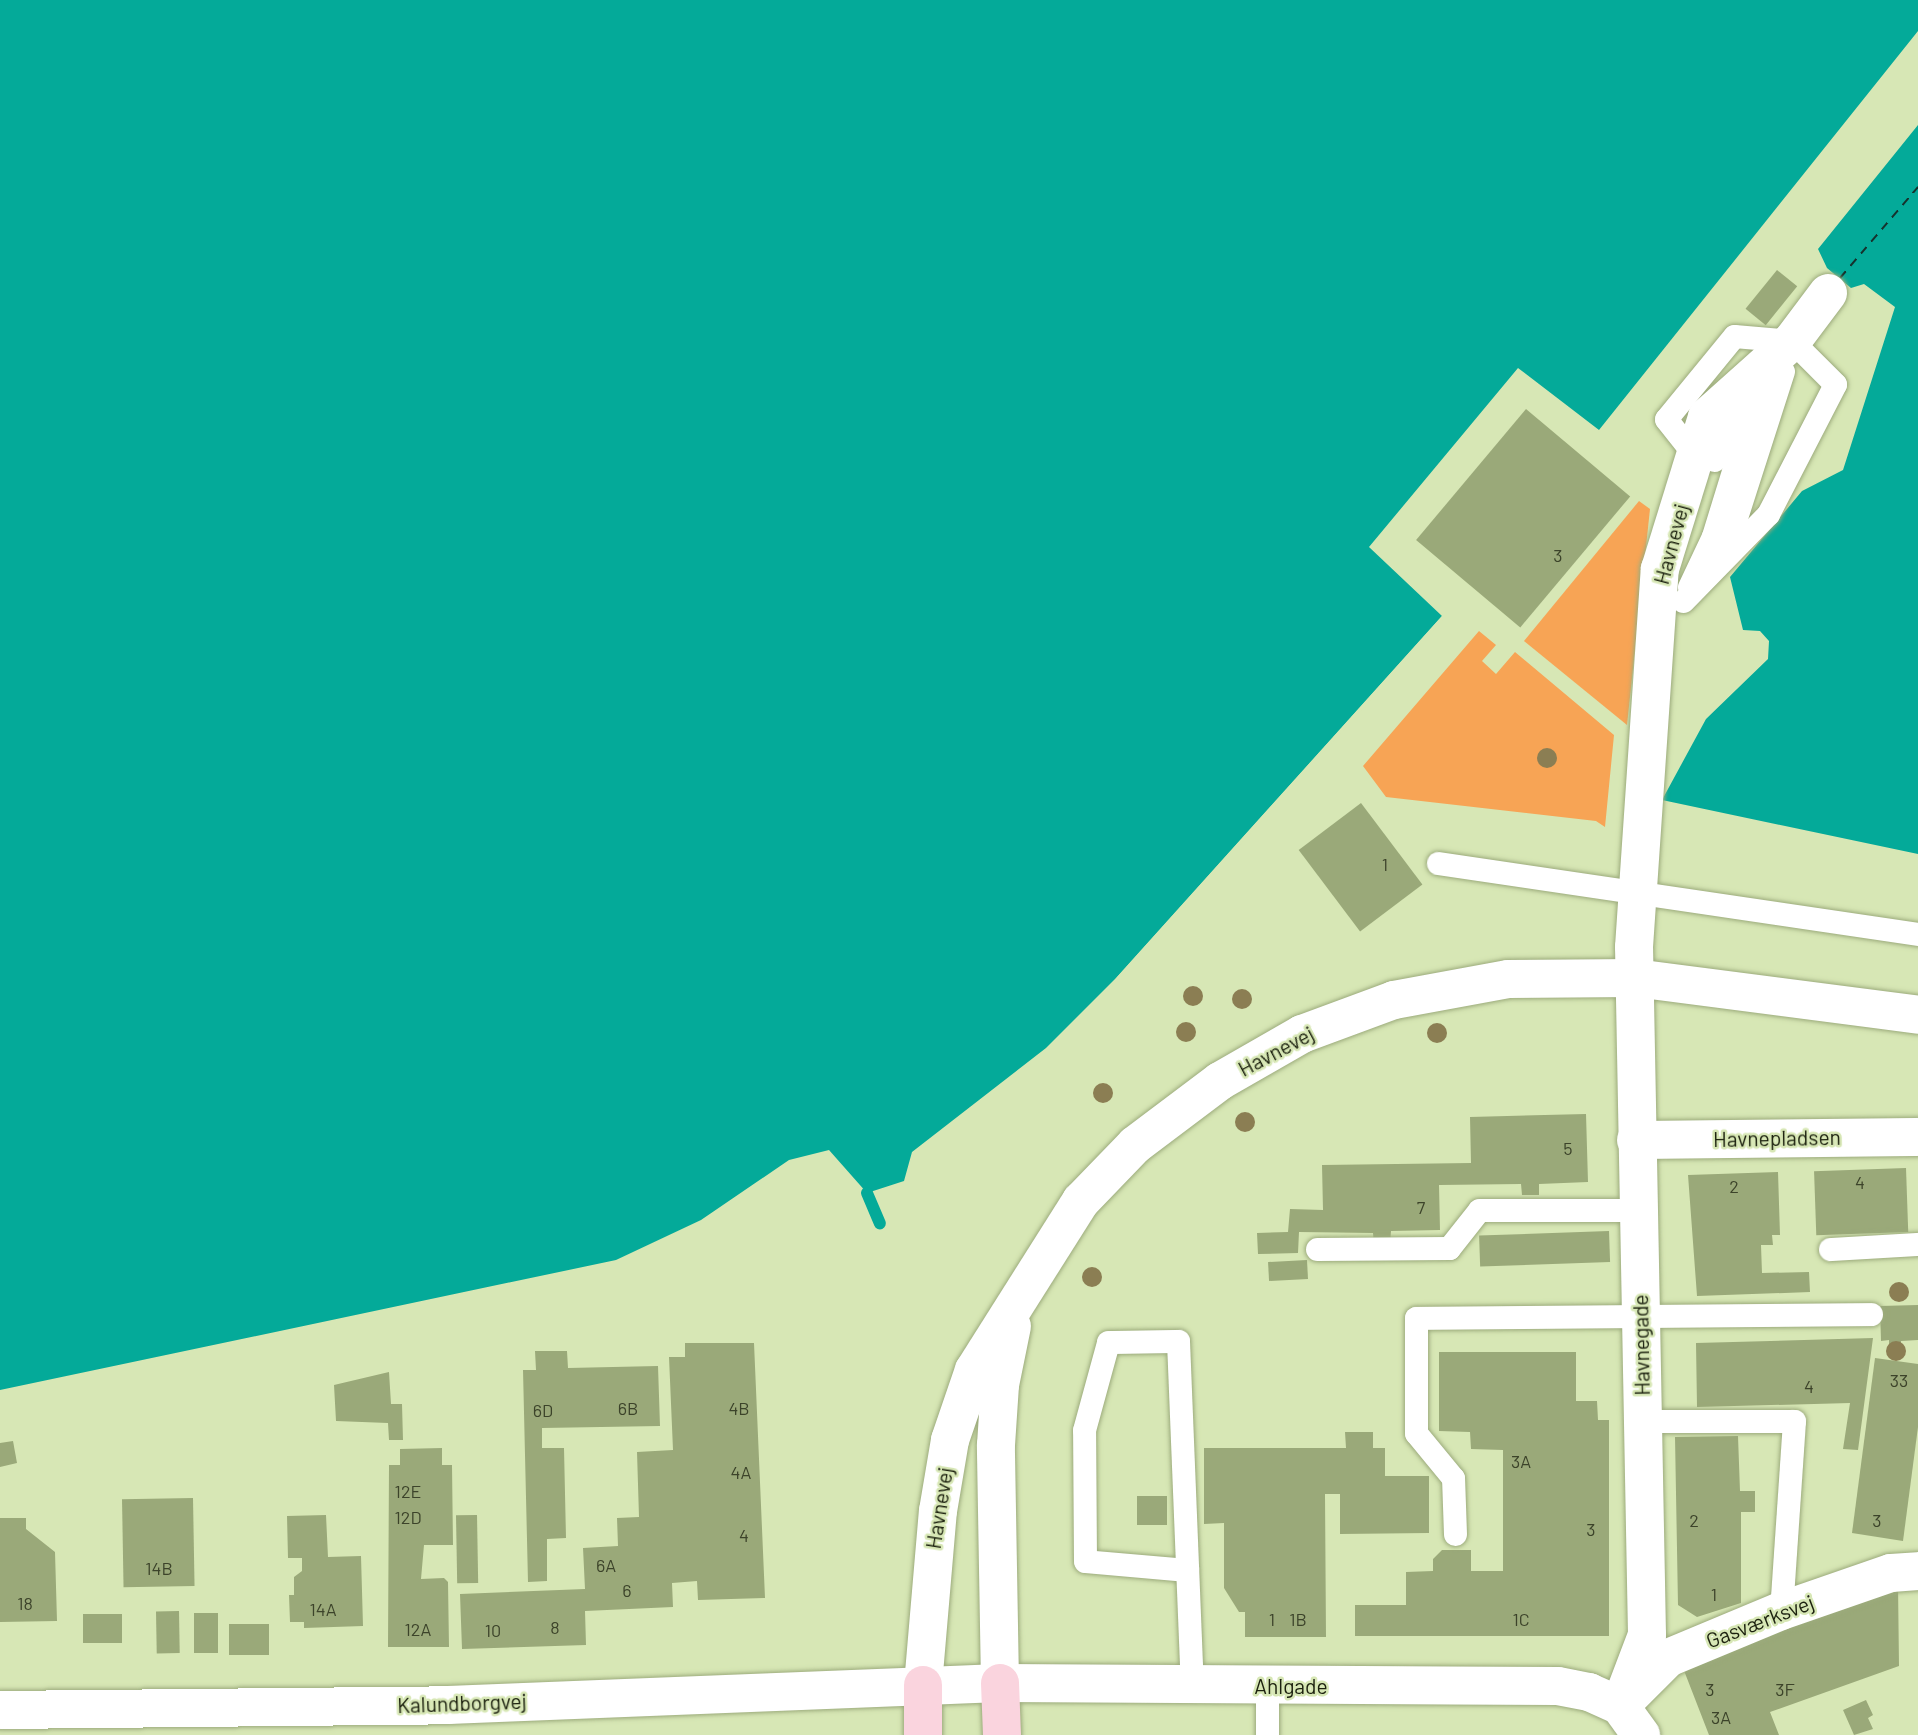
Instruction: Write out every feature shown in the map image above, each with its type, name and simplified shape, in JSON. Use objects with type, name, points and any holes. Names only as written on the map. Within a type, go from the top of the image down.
[{"type":"main road","points":[[1000,1683],[1002,1735]]},
{"type":"main road","points":[[923,1685],[923,1735]]},
{"type":"street","name":"Havnevej","points":[[1636,978],[1636,891],[1650,673],[1660,569],[1707,417],[1792,341],[1828,293]]},
{"type":"street","name":"Havnevej","points":[[923,1685],[929,1579],[950,1440],[974,1370],[1016,1307],[1065,1222],[1136,1145],[1220,1081],[1302,1034],[1394,1000],[1508,979],[1636,978],[1918,1015]]},
{"type":"street","name":"Havnegade","points":[[1630,1721],[1647,1635],[1636,1140],[1636,978]]},
{"type":"street","name":"Havnepladsen","points":[[1636,1140],[1918,1137]]},
{"type":"street","name":"Havnevej","points":[[1000,1683],[996,1445],[1000,1385],[1016,1307]]},
{"type":"street","name":"Gasværksvej","points":[[1630,1721],[1668,1657],[1781,1611],[1891,1573],[1918,1571]]},
{"type":"street","name":"Ahlgade","points":[[923,1685],[1000,1683],[1558,1686],[1590,1692],[1630,1721]]},
{"type":"street","name":"Kalundborgvej","points":[[0,1710],[448,1705],[923,1685]]},
{"type":"lane","points":[[1679,610],[1678,574],[1722,431],[1765,385],[1792,341]]},
{"type":"lane","points":[[1650,673],[1679,610],[1768,514],[1835,384],[1792,341]]},
{"type":"lane","points":[[1721,562],[1792,341]]},
{"type":"lane","points":[[1438,863],[1918,934]]},
{"type":"lane","points":[[1317,1249],[1448,1248],[1479,1210],[1638,1210]]},
{"type":"lane","points":[[1830,1249],[1918,1244]]},
{"type":"lane","points":[[1455,1534],[1453,1478],[1416,1433],[1416,1318],[1871,1314]]},
{"type":"lane","points":[[1187,1570],[1085,1561],[1084,1430],[1108,1342],[1178,1340],[1192,1685]]},
{"type":"lane","points":[[1642,1421],[1794,1421],[1781,1611]]},
{"type":"lane","points":[[1266,1686],[1267,1735]]},
{"type":"shaded area","points":[[1639,501],[1650,509],[1627,725],[1524,641]]},
{"type":"shaded area","points":[[1479,631],[1496,645],[1482,661],[1496,674],[1515,652],[1614,735],[1605,827],[1596,821],[1386,797],[1363,766]]},
{"type":"water","points":[[0,0],[1918,0],[1918,31],[1599,430],[1518,368],[1369,547],[1442,616],[1117,977],[1046,1048],[912,1152],[904,1181],[867,1193],[829,1150],[789,1160],[701,1220],[616,1260],[0,1390]]},
{"type":"water","points":[[1918,125],[1918,854],[1662,800],[1706,719],[1768,659],[1769,641],[1760,631],[1743,630],[1730,577],[1802,491],[1843,470],[1895,307],[1864,284],[1851,288],[1827,268],[1818,249]]},
{"type":"pier","points":[[1442,616],[1444,619],[1102,998],[1117,977]]},
{"type":"building","points":[[1777,270],[1797,286],[1766,325],[1746,309]]},
{"type":"building","points":[[1526,409],[1630,496],[1520,627],[1416,540]]},
{"type":"building","points":[[1361,803],[1422,884],[1360,931],[1299,850]]},
{"type":"building","points":[[1586,1114],[1588,1182],[1539,1184],[1539,1195],[1522,1195],[1521,1184],[1439,1185],[1440,1230],[1391,1231],[1390,1243],[1374,1244],[1373,1233],[1299,1232],[1298,1253],[1258,1254],[1257,1233],[1288,1232],[1290,1209],[1323,1210],[1322,1165],[1471,1163],[1470,1117]]},
{"type":"building","points":[[1906,1168],[1908,1232],[1816,1235],[1814,1171]]},
{"type":"building","points":[[1778,1172],[1780,1235],[1772,1235],[1773,1245],[1761,1245],[1762,1273],[1809,1272],[1810,1292],[1697,1296],[1688,1175]]},
{"type":"building","points":[[1609,1231],[1610,1262],[1480,1267],[1479,1236]]},
{"type":"building","points":[[1307,1260],[1308,1279],[1269,1281],[1268,1262]]},
{"type":"building","points":[[1918,1305],[1918,1340],[1901,1341],[1901,1347],[1889,1347],[1889,1340],[1881,1341],[1880,1306]]},
{"type":"building","points":[[1873,1338],[1858,1450],[1843,1449],[1850,1403],[1697,1407],[1696,1343]]},
{"type":"building","points":[[685,1343],[754,1343],[765,1598],[698,1600],[697,1581],[672,1583],[673,1607],[585,1611],[586,1645],[462,1649],[460,1594],[585,1589],[583,1548],[618,1546],[617,1518],[639,1517],[637,1452],[673,1450],[669,1357],[685,1357]]},
{"type":"building","points":[[535,1351],[567,1351],[568,1368],[658,1366],[660,1426],[542,1428],[542,1448],[564,1448],[566,1538],[547,1539],[547,1581],[528,1582],[523,1370],[536,1370]]},
{"type":"building","points":[[1439,1352],[1576,1352],[1576,1401],[1597,1401],[1598,1420],[1609,1420],[1609,1636],[1355,1636],[1355,1605],[1406,1605],[1406,1572],[1433,1571],[1433,1559],[1442,1550],[1471,1550],[1471,1571],[1503,1571],[1503,1450],[1471,1449],[1470,1432],[1439,1431]]},
{"type":"building","points":[[1875,1358],[1918,1364],[1918,1427],[1903,1541],[1852,1533]]},
{"type":"building","points":[[389,1372],[391,1404],[402,1404],[403,1440],[389,1440],[388,1423],[336,1421],[334,1385]]},
{"type":"building","points":[[1345,1432],[1373,1432],[1373,1448],[1385,1448],[1385,1476],[1429,1476],[1429,1533],[1340,1534],[1340,1494],[1325,1494],[1326,1637],[1245,1637],[1245,1612],[1239,1612],[1224,1588],[1224,1523],[1204,1524],[1204,1448],[1346,1448]]},
{"type":"building","points":[[1738,1436],[1740,1491],[1755,1491],[1755,1512],[1741,1512],[1741,1603],[1697,1617],[1678,1605],[1675,1437]]},
{"type":"building","points":[[13,1441],[17,1463],[0,1467],[0,1443]]},
{"type":"building","points":[[442,1448],[442,1465],[452,1465],[453,1545],[424,1545],[421,1579],[444,1578],[448,1582],[449,1647],[388,1647],[389,1465],[400,1465],[400,1449]]},
{"type":"building","points":[[1137,1496],[1167,1496],[1167,1525],[1137,1525]]},
{"type":"building","points":[[193,1498],[195,1586],[124,1587],[122,1499]]},
{"type":"building","points":[[326,1515],[328,1557],[361,1556],[363,1626],[304,1628],[304,1622],[290,1622],[289,1595],[294,1595],[294,1577],[302,1571],[302,1558],[288,1558],[287,1516]]},
{"type":"building","points":[[456,1515],[477,1515],[478,1583],[457,1583]]},
{"type":"building","points":[[0,1518],[26,1518],[26,1529],[55,1552],[57,1621],[0,1622]]},
{"type":"building","points":[[1898,1584],[1899,1666],[1770,1712],[1779,1735],[1709,1735],[1683,1668]]},
{"type":"building","points":[[156,1611],[179,1611],[180,1653],[157,1653]]},
{"type":"building","points":[[194,1613],[218,1613],[218,1653],[194,1653]]},
{"type":"building","points":[[83,1614],[122,1614],[122,1643],[83,1643]]},
{"type":"building","points":[[229,1624],[269,1624],[269,1655],[229,1655]]},
{"type":"building","points":[[1866,1700],[1873,1715],[1868,1718],[1873,1729],[1854,1735],[1843,1710]]},
{"type":"waterway","points":[[867,1193],[880,1223]]},
{"type":"ferry route","points":[[1840,278],[1918,187]]}]
